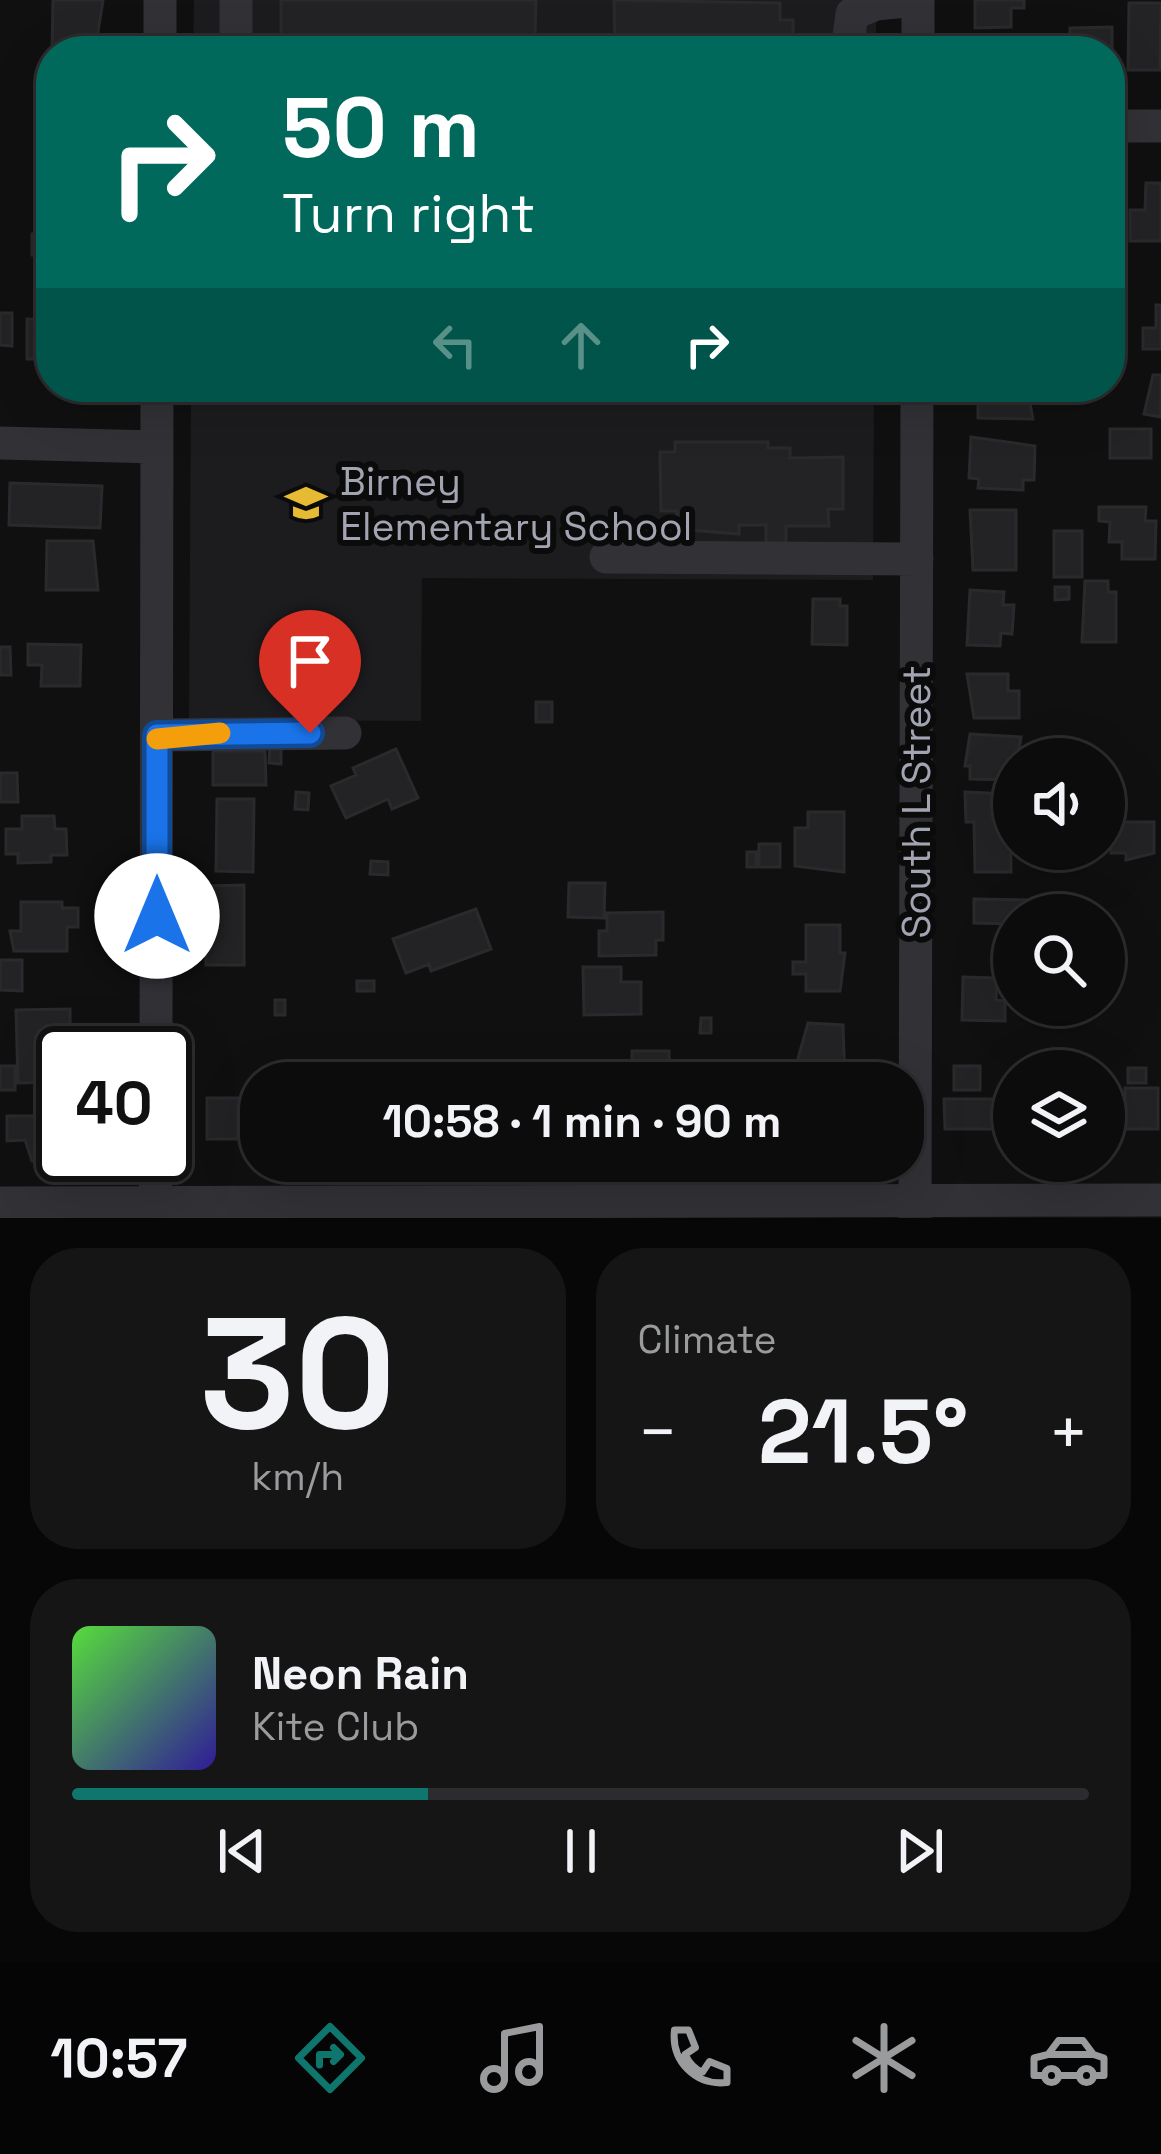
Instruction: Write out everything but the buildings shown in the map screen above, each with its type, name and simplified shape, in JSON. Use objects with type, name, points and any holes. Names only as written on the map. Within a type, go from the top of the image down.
[{"type":"street","points":[[160,0],[160,36]]},
{"type":"street","points":[[236,0],[236,36]]},
{"type":"street","points":[[849,36],[852,14],[876,4],[917,0],[918,36]]},
{"type":"street","points":[[1125,126],[1161,126]]},
{"type":"street","points":[[156,1026],[157,402]]},
{"type":"street","name":"South L Street","points":[[915,1209],[917,402]]},
{"type":"street","points":[[0,443],[156,448]]},
{"type":"street","points":[[606,557],[917,559]]},
{"type":"street","points":[[157,735],[345,733]]},
{"type":"street","points":[[0,1203],[155,1211],[581,1210],[915,1209],[1161,1200]]},
{"type":"shaded area","points":[[194,0],[876,0],[876,36],[193,36]]},
{"type":"shaded area","points":[[191,402],[874,402],[873,580],[422,578],[421,721],[189,720]]},
{"type":"slow traffic","points":[[157,739],[157,735],[220,733]]},
{"type":"place","name":"Birney Elementary School","points":[[306,503]]},
{"type":"route","points":[[157,916],[157,735],[310,733]]}]
